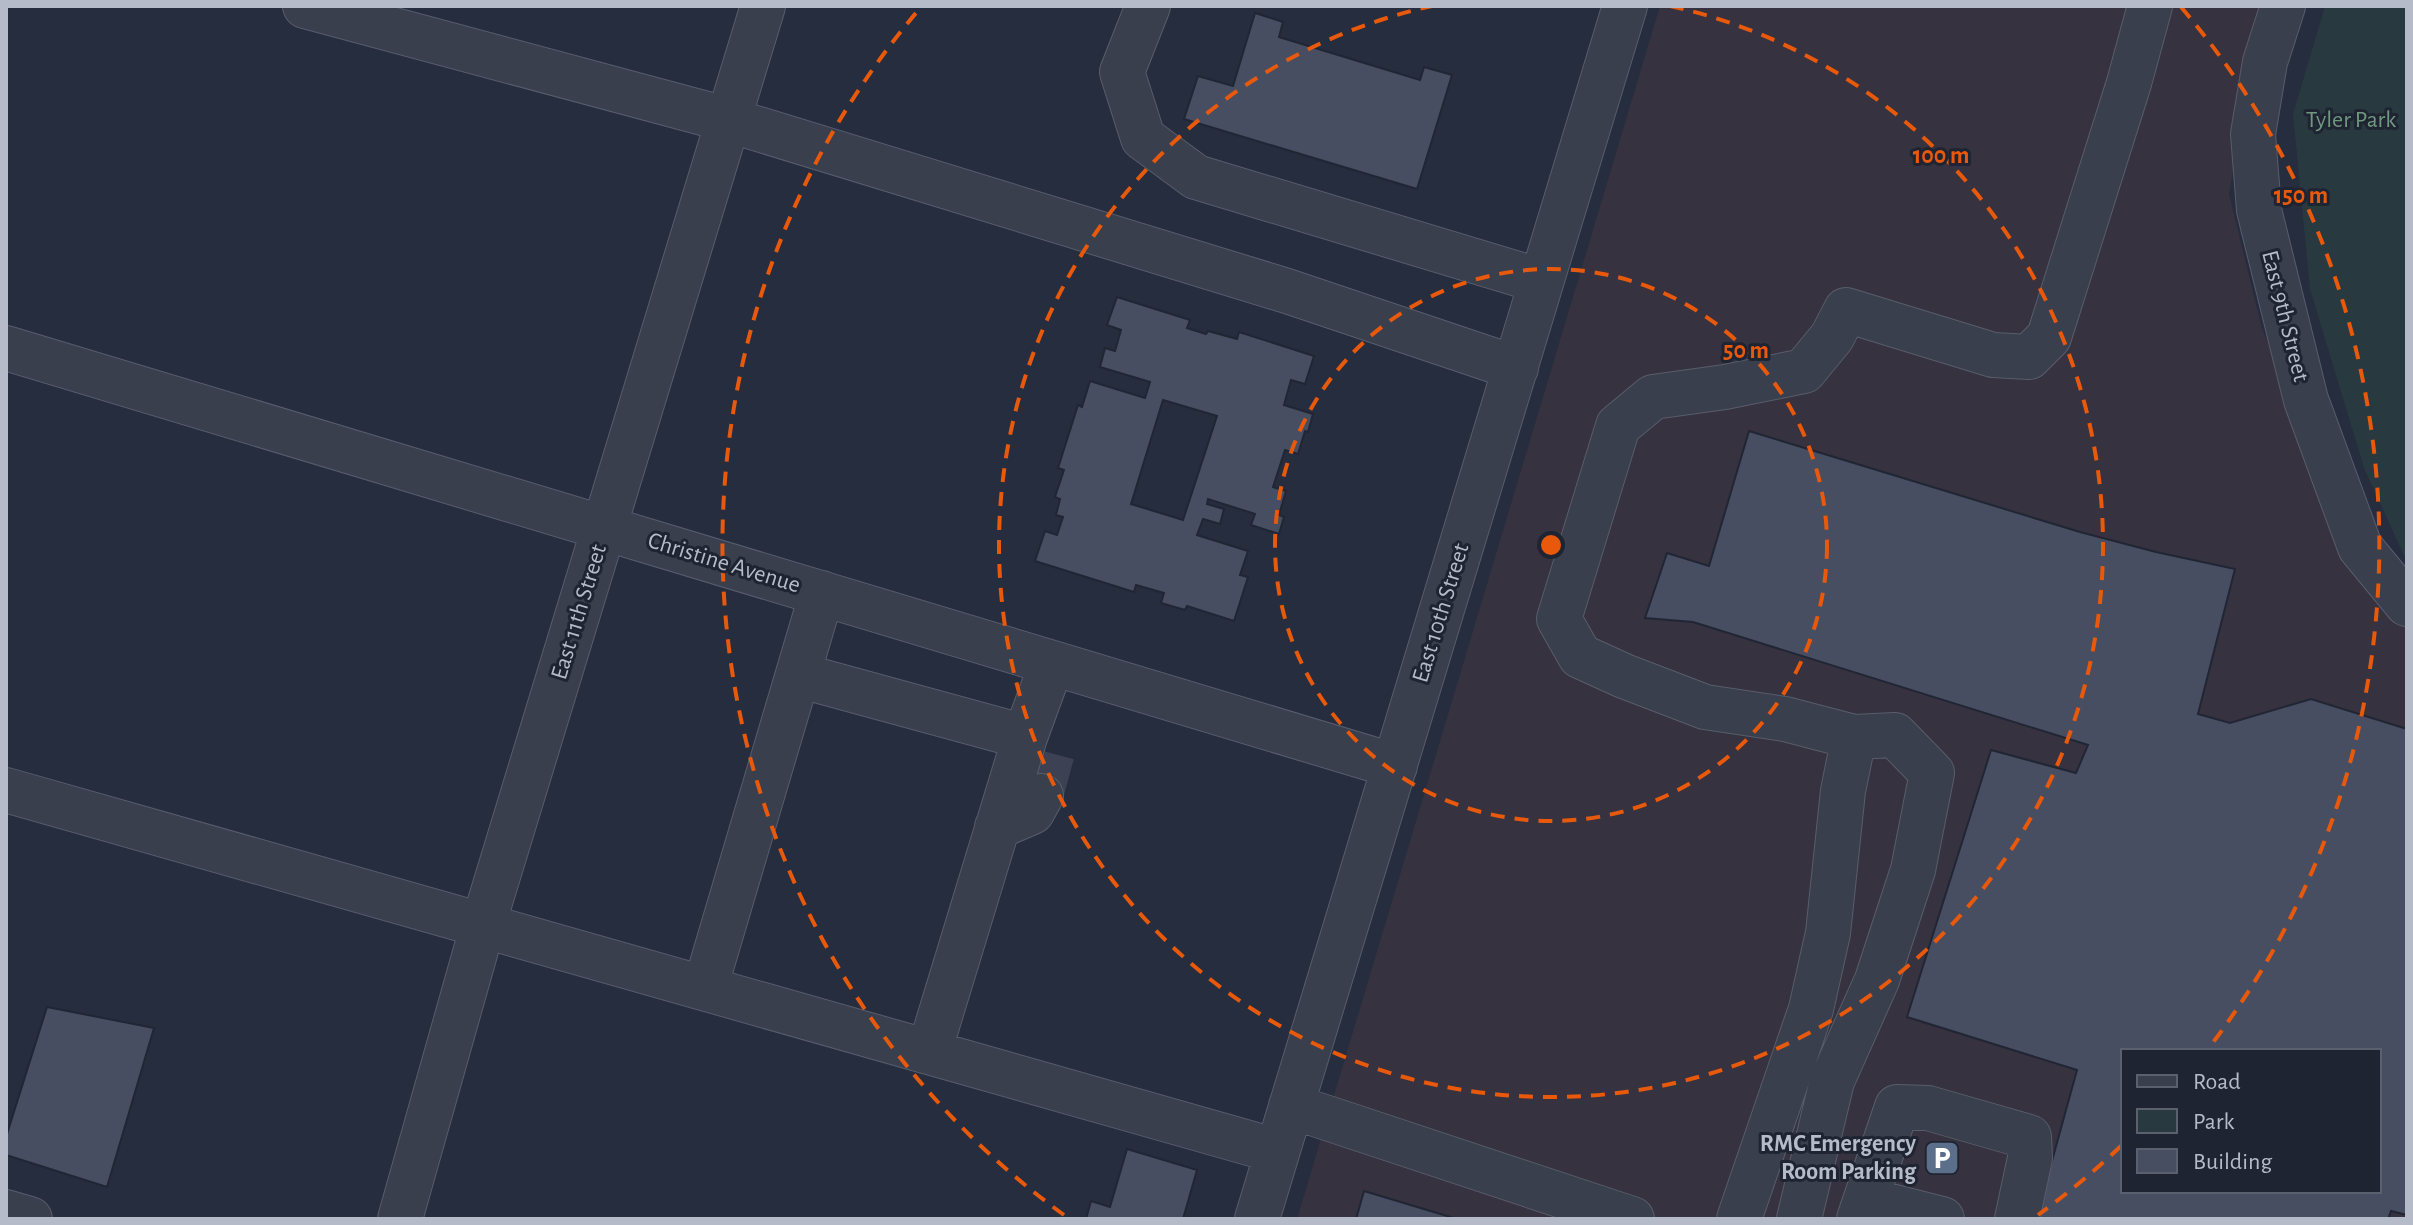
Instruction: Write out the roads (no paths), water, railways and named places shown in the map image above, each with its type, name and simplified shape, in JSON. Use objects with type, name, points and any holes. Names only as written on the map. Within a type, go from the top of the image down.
[{"type":"street","points":[[305,6],[729,120],[1287,291],[1516,368]]},
{"type":"street","name":"East 11th Street","points":[[400,1219],[483,925],[763,6]]},
{"type":"street","points":[[1148,6],[1122,72],[1143,138],[1196,177],[1541,281]]},
{"type":"street","name":"East 10th Street","points":[[1257,1219],[1625,6]]},
{"type":"street","points":[[1799,1219],[1832,1081],[1877,980],[1913,870],[1932,773],[1895,735],[1854,737],[1785,719],[1705,707],[1580,656],[1559,619],[1618,426],[1653,397],[1804,371],[1832,337],[1846,310],[1993,355],[2029,357],[2049,337],[2150,6]]},
{"type":"street","name":"East 9th Street","points":[[2283,6],[2265,62],[2253,134],[2259,210],[2306,400],[2360,547],[2407,604]]},
{"type":"street","name":"Christine Avenue","points":[[6,348],[1395,766]]},
{"type":"street","points":[[705,988],[822,593]]},
{"type":"street","points":[[929,1052],[997,827],[1038,733],[1052,663]]},
{"type":"street","points":[[798,675],[1038,733]]},
{"type":"street","points":[[1739,1219],[1811,1009],[1828,933],[1843,791],[1854,737]]},
{"type":"street","points":[[6,790],[1277,1151]]},
{"type":"street","points":[[997,827],[1032,812],[1041,796]]},
{"type":"street","points":[[1291,1106],[1632,1219]]},
{"type":"street","points":[[1942,1219],[1863,1210],[1897,1107],[1928,1108],[2029,1137],[2030,1158],[2017,1219]]},
{"type":"street","points":[[6,1212],[30,1219]]},
{"type":"tunnel","points":[[1041,796],[1054,748]]},
{"type":"place","name":"RMC Emergency Room Parking","points":[[1942,1158]]},
{"type":"park label","name":"Tyler Park","points":[[2351,120]]}]
